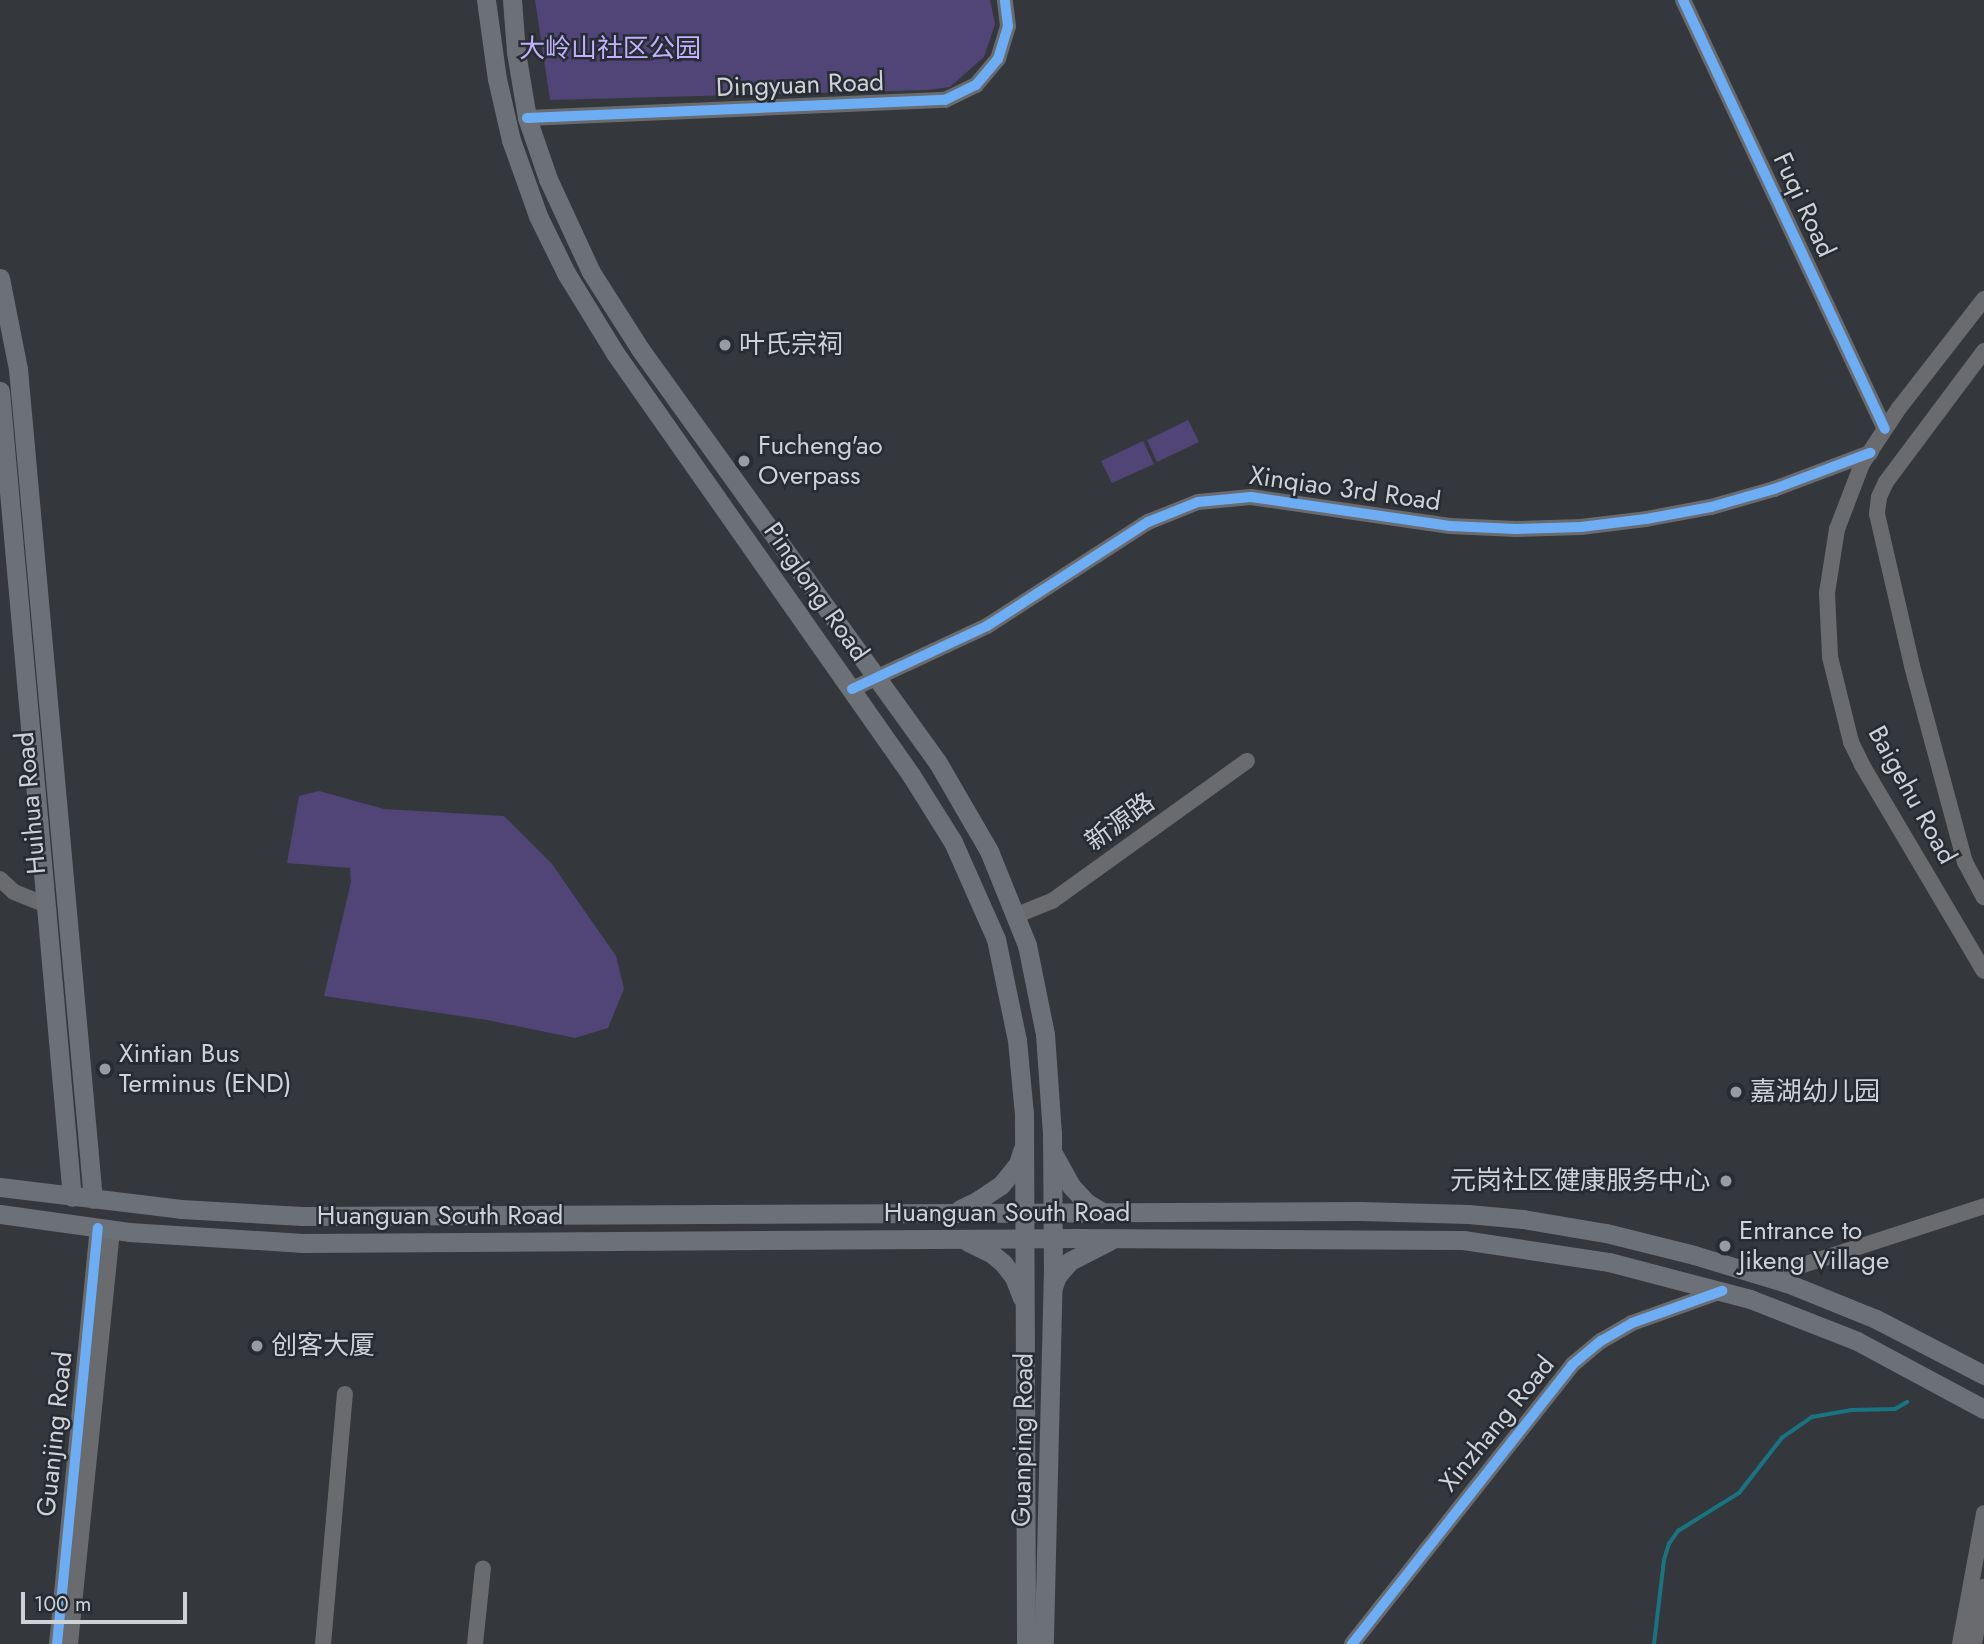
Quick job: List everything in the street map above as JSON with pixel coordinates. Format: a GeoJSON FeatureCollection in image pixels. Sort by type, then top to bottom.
{"type":"FeatureCollection","features":[{"type":"Feature","properties":{"kind":"main road","name":"Pinglong Road"},"geometry":{"type":"LineString","coordinates":[[486,0],[497,79],[511,141],[533,204],[566,273],[615,353],[934,811],[983,905],[996,939],[1011,1004],[1021,1078],[1025,1140],[1025,1239]]}},
{"type":"Feature","properties":{"kind":"main road","name":"Pinglong Road"},"geometry":{"type":"LineString","coordinates":[[512,0],[516,52],[527,117],[561,210],[591,272],[624,326],[878,678],[974,821],[1017,915],[1041,1003],[1051,1099],[1053,1238]]}},
{"type":"Feature","properties":{"kind":"main road","name":"Huihua Road"},"geometry":{"type":"LineString","coordinates":[[0,278],[18,369],[93,1199]]}},
{"type":"Feature","properties":{"kind":"main road","name":"Huihua Road"},"geometry":{"type":"LineString","coordinates":[[0,391],[72,1197]]}},
{"type":"Feature","properties":{"kind":"main road"},"geometry":{"type":"LineString","coordinates":[[948,1212],[977,1202],[1001,1185],[1018,1164],[1025,1140]]}},
{"type":"Feature","properties":{"kind":"main road"},"geometry":{"type":"LineString","coordinates":[[1052,1148],[1060,1169],[1071,1186],[1087,1203],[1102,1212]]}},
{"type":"Feature","properties":{"kind":"main road","name":"Huanguan South Road"},"geometry":{"type":"LineString","coordinates":[[0,1187],[72,1197],[302,1216],[1420,1212],[1522,1219],[1606,1233],[1724,1262],[1876,1319],[1984,1375]]}},
{"type":"Feature","properties":{"kind":"main road","name":"Huanguan South Road"},"geometry":{"type":"LineString","coordinates":[[0,1214],[105,1229],[230,1241],[303,1243],[1053,1238],[1463,1240],[1609,1262],[1722,1291],[1787,1312],[1857,1341],[1984,1409]]}},
{"type":"Feature","properties":{"kind":"main road","name":"Guanping Road"},"geometry":{"type":"LineString","coordinates":[[1044,1644],[1053,1238]]}},
{"type":"Feature","properties":{"kind":"main road"},"geometry":{"type":"LineString","coordinates":[[1053,1288],[1057,1276],[1070,1261],[1096,1246],[1124,1238]]}},
{"type":"Feature","properties":{"kind":"main road","name":"Guanping Road"},"geometry":{"type":"LineString","coordinates":[[1025,1239],[1026,1644]]}},
{"type":"Feature","properties":{"kind":"main road"},"geometry":{"type":"LineString","coordinates":[[960,1240],[978,1246],[1003,1263],[1014,1277],[1026,1309]]}},
{"type":"Feature","properties":{"kind":"street","name":"Dingyuan Road"},"geometry":{"type":"LineString","coordinates":[[527,117],[945,100],[976,85],[998,59],[1008,26],[1005,0]]}},
{"type":"Feature","properties":{"kind":"street","name":"Fuqi Road"},"geometry":{"type":"LineString","coordinates":[[1683,0],[1885,429]]}},
{"type":"Feature","properties":{"kind":"street","name":"Baigehu Road"},"geometry":{"type":"LineString","coordinates":[[1984,299],[1885,429],[1849,494],[1837,529],[1831,561],[1828,625],[1835,687],[1862,765],[1984,971]]}},
{"type":"Feature","properties":{"kind":"street"},"geometry":{"type":"LineString","coordinates":[[1984,351],[1891,474],[1879,497],[1877,514],[1912,666],[1965,862],[1984,897]]}},
{"type":"Feature","properties":{"kind":"street","name":"Xinqiao 3rd Road"},"geometry":{"type":"LineString","coordinates":[[852,690],[987,626],[1148,522],[1198,502],[1251,497],[1450,526],[1516,529],[1581,527],[1711,507],[1784,486],[1870,453]]}},
{"type":"Feature","properties":{"kind":"street","name":"新源路"},"geometry":{"type":"LineString","coordinates":[[1017,915],[1052,901],[1247,761]]}},
{"type":"Feature","properties":{"kind":"street"},"geometry":{"type":"LineString","coordinates":[[0,879],[14,892],[46,905]]}},
{"type":"Feature","properties":{"kind":"street"},"geometry":{"type":"LineString","coordinates":[[1766,1277],[1984,1206]]}},
{"type":"Feature","properties":{"kind":"street","name":"Guanjing Road"},"geometry":{"type":"LineString","coordinates":[[57,1644],[105,1229]]}},
{"type":"Feature","properties":{"kind":"street","name":"Guanjing Road"},"geometry":{"type":"LineString","coordinates":[[70,1644],[105,1229]]}},
{"type":"Feature","properties":{"kind":"street","name":"Xinzhang Road"},"geometry":{"type":"LineString","coordinates":[[1352,1644],[1572,1365],[1601,1342],[1632,1323],[1722,1291]]}},
{"type":"Feature","properties":{"kind":"street"},"geometry":{"type":"LineString","coordinates":[[323,1644],[345,1394]]}},
{"type":"Feature","properties":{"kind":"street"},"geometry":{"type":"LineString","coordinates":[[1960,1644],[1984,1513]]}},
{"type":"Feature","properties":{"kind":"street"},"geometry":{"type":"LineString","coordinates":[[475,1644],[483,1568]]}},
{"type":"Feature","properties":{"kind":"street"},"geometry":{"type":"LineString","coordinates":[[1974,1644],[1984,1587]]}},
{"type":"Feature","properties":{"kind":"green space","name":"大岭山社区公园"},"geometry":{"type":"Polygon","coordinates":[[[535,0],[990,0],[995,24],[984,57],[950,87],[928,90],[550,100],[535,0]]]}},
{"type":"Feature","properties":{"kind":"green space"},"geometry":{"type":"Polygon","coordinates":[[[1188,420],[1199,442],[1157,462],[1147,440],[1188,420]]]}},
{"type":"Feature","properties":{"kind":"green space"},"geometry":{"type":"Polygon","coordinates":[[[1143,441],[1154,464],[1112,483],[1101,461],[1143,441]]]}},
{"type":"Feature","properties":{"kind":"green space"},"geometry":{"type":"Polygon","coordinates":[[[319,791],[384,809],[504,816],[552,864],[616,956],[624,989],[608,1028],[575,1038],[487,1020],[324,996],[351,882],[350,868],[287,863],[299,796],[319,791]]]}},
{"type":"Feature","properties":{"kind":"waterway"},"geometry":{"type":"LineString","coordinates":[[1654,1644],[1664,1560],[1669,1544],[1678,1531],[1739,1493],[1782,1438],[1812,1417],[1851,1410],[1895,1409],[1907,1402]]}},
{"type":"Feature","properties":{"kind":"cycle path"},"geometry":{"type":"LineString","coordinates":[[527,118],[945,100],[976,85],[998,59],[1008,26],[1005,0]]}},
{"type":"Feature","properties":{"kind":"cycle path"},"geometry":{"type":"LineString","coordinates":[[1683,0],[1885,429]]}},
{"type":"Feature","properties":{"kind":"cycle path"},"geometry":{"type":"LineString","coordinates":[[852,689],[987,626],[1148,522],[1198,502],[1251,497],[1450,526],[1516,529],[1581,527],[1711,507],[1774,489],[1870,453]]}},
{"type":"Feature","properties":{"kind":"cycle path"},"geometry":{"type":"LineString","coordinates":[[57,1644],[98,1228]]}},
{"type":"Feature","properties":{"kind":"cycle path"},"geometry":{"type":"LineString","coordinates":[[1352,1644],[1572,1365],[1601,1341],[1632,1323],[1722,1291]]}},
{"type":"Feature","properties":{"kind":"place","name":"叶氏宗祠"},"geometry":{"type":"Point","coordinates":[725,345]}},
{"type":"Feature","properties":{"kind":"place","name":"Fucheng'ao Overpass"},"geometry":{"type":"Point","coordinates":[744,461]}},
{"type":"Feature","properties":{"kind":"place","name":"Xintian Bus Terminus (END)"},"geometry":{"type":"Point","coordinates":[105,1069]}},
{"type":"Feature","properties":{"kind":"place","name":"嘉湖幼儿园"},"geometry":{"type":"Point","coordinates":[1736,1092]}},
{"type":"Feature","properties":{"kind":"place","name":"元岗社区健康服务中心"},"geometry":{"type":"Point","coordinates":[1726,1181]}},
{"type":"Feature","properties":{"kind":"place","name":"Entrance to Jikeng Village"},"geometry":{"type":"Point","coordinates":[1725,1246]}},
{"type":"Feature","properties":{"kind":"place","name":"创客大厦"},"geometry":{"type":"Point","coordinates":[257,1346]}}]}
